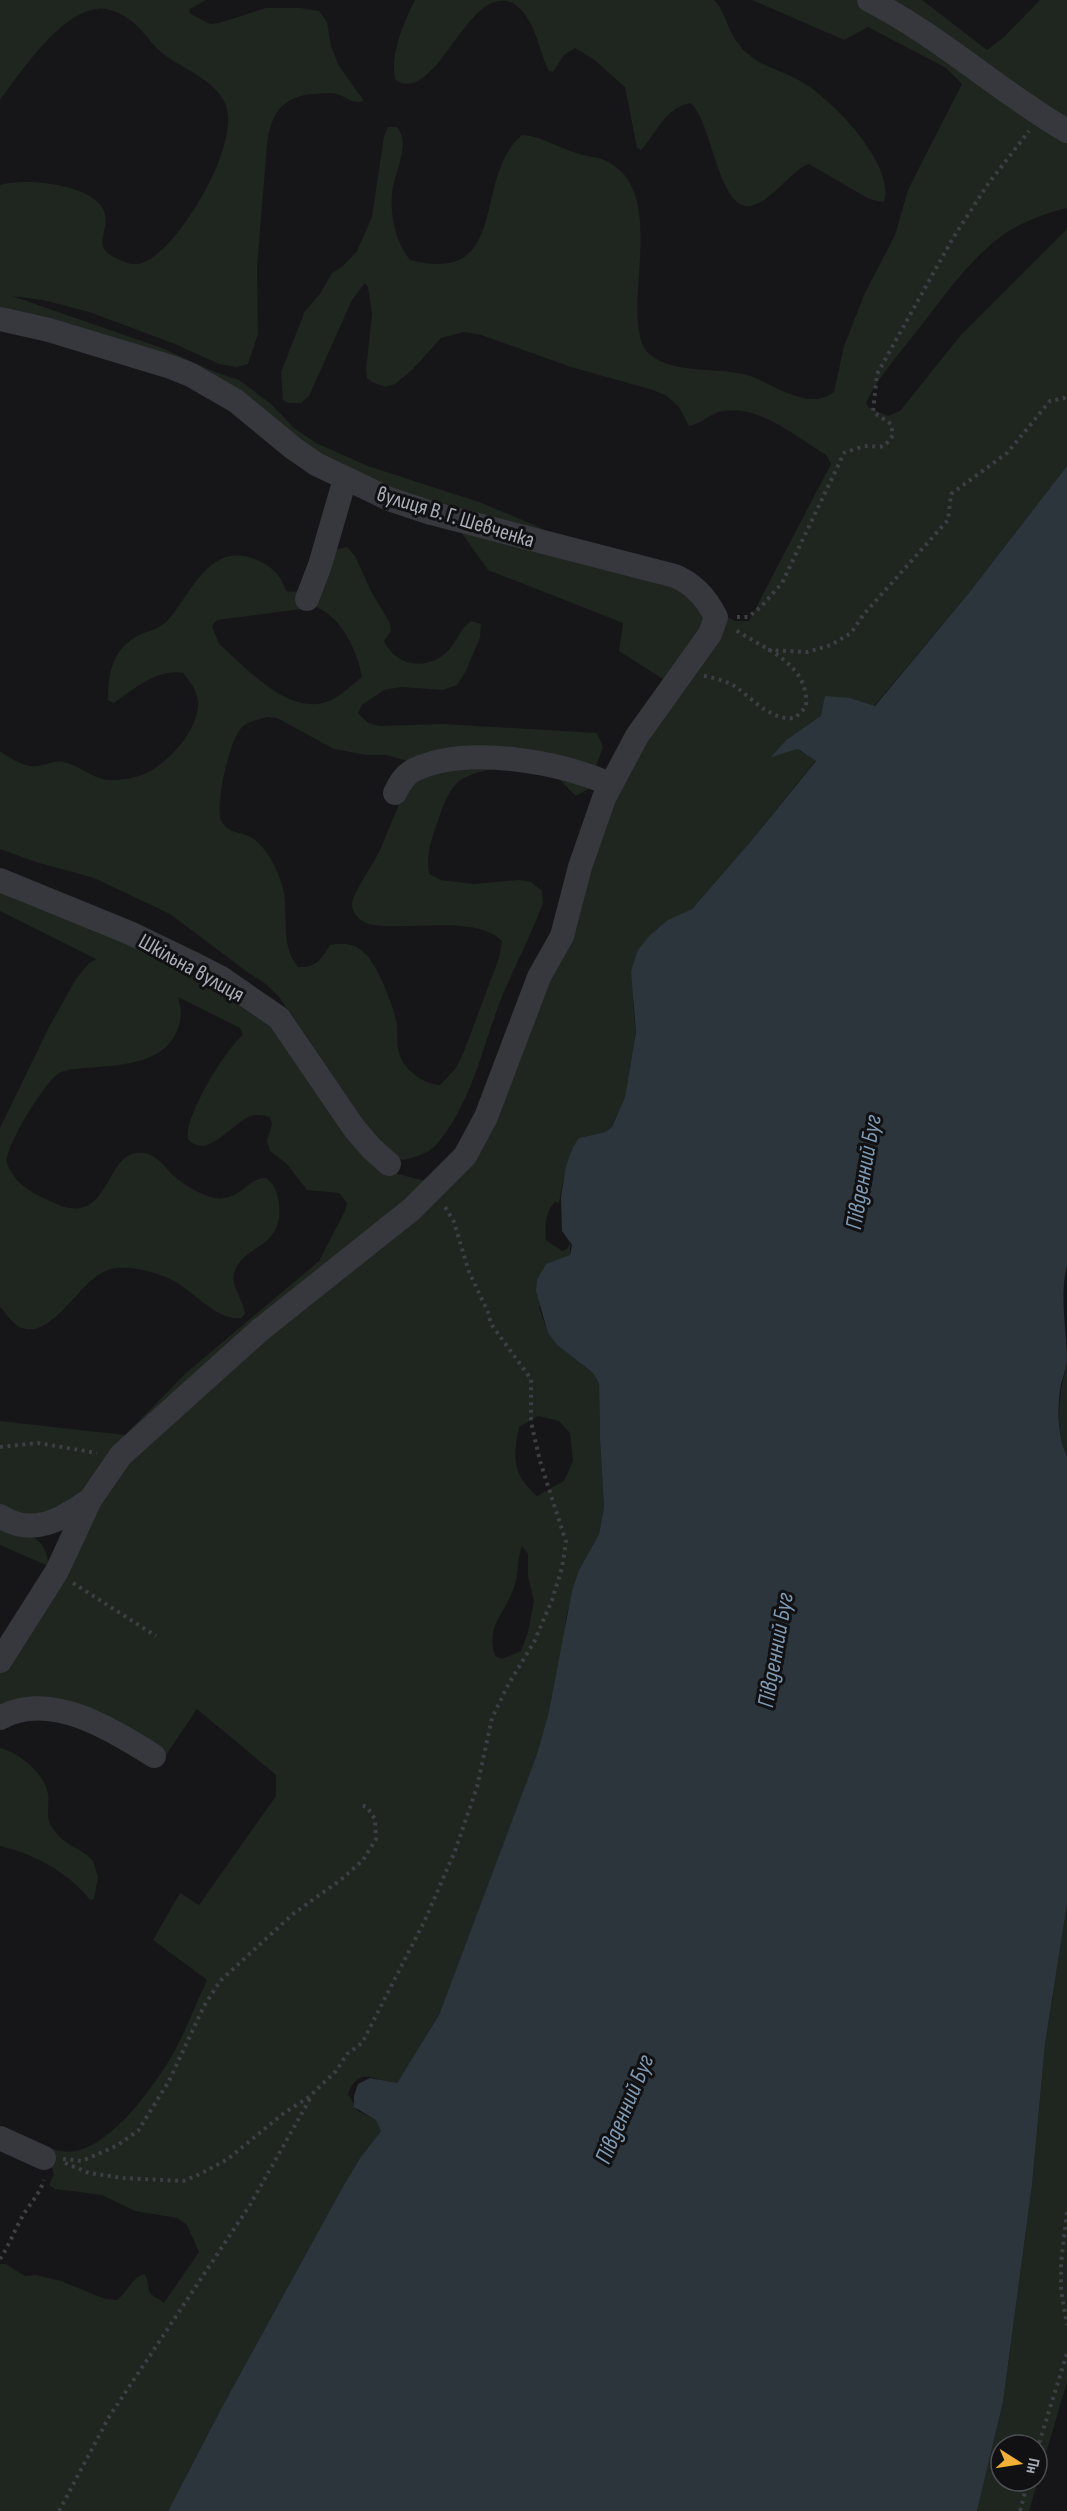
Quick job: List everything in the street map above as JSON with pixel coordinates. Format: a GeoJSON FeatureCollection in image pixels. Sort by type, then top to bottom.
{"type":"FeatureCollection","features":[{"type":"Feature","properties":{"kind":"street"},"geometry":{"type":"LineString","coordinates":[[869,0],[911,22],[1040,116],[1067,131]]}},
{"type":"Feature","properties":{"kind":"street","name":"вулиця В. Г. Шевченка"},"geometry":{"type":"LineString","coordinates":[[0,319],[49,330],[191,375],[236,401],[293,448],[345,479],[389,500],[675,576],[690,583],[710,604],[716,617]]}},
{"type":"Feature","properties":{"kind":"street"},"geometry":{"type":"LineString","coordinates":[[307,599],[320,565],[345,479]]}},
{"type":"Feature","properties":{"kind":"street"},"geometry":{"type":"LineString","coordinates":[[0,1661],[57,1571],[90,1500],[121,1455],[260,1330],[412,1209],[465,1156],[486,1117],[539,977],[562,936],[595,819],[610,784],[637,736],[710,634],[716,617]]}},
{"type":"Feature","properties":{"kind":"street"},"geometry":{"type":"LineString","coordinates":[[395,793],[400,783],[414,769],[471,758],[503,758],[562,767],[610,784]]}},
{"type":"Feature","properties":{"kind":"street","name":"Шкільна вулиця"},"geometry":{"type":"LineString","coordinates":[[0,880],[130,933],[190,962],[221,978],[279,1018],[354,1128],[389,1164]]}},
{"type":"Feature","properties":{"kind":"street"},"geometry":{"type":"LineString","coordinates":[[29,1527],[49,1524],[68,1516],[90,1500]]}},
{"type":"Feature","properties":{"kind":"street"},"geometry":{"type":"LineString","coordinates":[[0,1516],[29,1527],[44,1540],[57,1571]]}},
{"type":"Feature","properties":{"kind":"street"},"geometry":{"type":"LineString","coordinates":[[0,1718],[27,1707],[51,1709],[78,1716],[105,1728],[154,1756]]}},
{"type":"Feature","properties":{"kind":"street"},"geometry":{"type":"LineString","coordinates":[[0,2138],[48,2161]]}},
{"type":"Feature","properties":{"kind":"path"},"geometry":{"type":"LineString","coordinates":[[716,617],[748,617],[761,607],[782,583],[844,453],[867,446],[877,449],[885,446],[892,435],[891,424],[873,412],[877,374],[953,238],[988,184],[1040,116]]}},
{"type":"Feature","properties":{"kind":"path"},"geometry":{"type":"LineString","coordinates":[[768,650],[807,652],[831,645],[851,633],[864,614],[948,520],[951,494],[1007,453],[1050,401],[1064,398],[1067,394]]}},
{"type":"Feature","properties":{"kind":"path"},"geometry":{"type":"LineString","coordinates":[[682,674],[698,674],[724,681],[735,686],[768,711],[787,719],[795,717],[806,707],[807,694],[801,680],[784,658],[716,617]]}},
{"type":"Feature","properties":{"kind":"path"},"geometry":{"type":"LineString","coordinates":[[48,2161],[65,2163],[89,2174],[183,2181],[228,2159],[284,2113],[309,2097],[336,2071],[347,2054],[362,2043],[425,1920],[456,1851],[470,1808],[492,1718],[508,1685],[534,1642],[552,1600],[562,1568],[566,1542],[540,1461],[531,1422],[531,1379],[491,1324],[488,1312],[469,1272],[454,1222],[437,1198],[436,1185]]}},
{"type":"Feature","properties":{"kind":"path"},"geometry":{"type":"LineString","coordinates":[[0,1447],[38,1443],[91,1453],[121,1455]]}},
{"type":"Feature","properties":{"kind":"path"},"geometry":{"type":"LineString","coordinates":[[57,1571],[78,1588],[94,1594],[110,1608],[156,1636]]}},
{"type":"Feature","properties":{"kind":"path"},"geometry":{"type":"LineString","coordinates":[[48,2161],[81,2161],[116,2146],[138,2131],[169,2081],[204,2006],[220,1981],[293,1914],[343,1878],[363,1860],[376,1839],[375,1820],[367,1807],[361,1805]]}},
{"type":"Feature","properties":{"kind":"path"},"geometry":{"type":"LineString","coordinates":[[59,2511],[109,2417],[250,2205],[316,2090]]}},
{"type":"Feature","properties":{"kind":"path"},"geometry":{"type":"LineString","coordinates":[[0,2259],[14,2237],[20,2220],[34,2203],[48,2161]]}},
{"type":"Feature","properties":{"kind":"path"},"geometry":{"type":"LineString","coordinates":[[1067,2212],[1061,2263],[1067,2325]]}},
{"type":"Feature","properties":{"kind":"path"},"geometry":{"type":"LineString","coordinates":[[1043,2433],[1067,2353]]}},
{"type":"Feature","properties":{"kind":"path"},"geometry":{"type":"LineString","coordinates":[[1020,2511],[1025,2493]]}},
{"type":"Feature","properties":{"kind":"shaded area"},"geometry":{"type":"Polygon","coordinates":[[[0,0],[206,0],[190,9],[189,13],[210,24],[266,8],[300,8],[319,11],[327,22],[331,46],[339,66],[364,101],[353,101],[332,93],[303,95],[286,103],[275,116],[267,144],[257,269],[258,334],[248,364],[237,367],[219,364],[175,344],[89,312],[43,300],[12,296],[162,348],[215,372],[239,380],[270,403],[294,428],[316,443],[368,466],[479,502],[532,524],[573,545],[363,485],[248,403],[0,311],[0,185],[41,183],[87,194],[98,202],[104,211],[106,219],[103,244],[105,250],[123,261],[139,264],[157,254],[173,238],[204,193],[225,142],[228,120],[225,103],[213,87],[162,53],[127,18],[105,9],[83,13],[56,32],[30,60],[0,100],[0,0]]]}},
{"type":"Feature","properties":{"kind":"shaded area"},"geometry":{"type":"Polygon","coordinates":[[[415,0],[714,0],[736,40],[748,54],[817,92],[860,136],[881,170],[885,187],[884,202],[869,199],[809,164],[755,205],[746,206],[737,202],[723,180],[702,121],[690,103],[674,110],[641,150],[637,148],[625,87],[592,58],[575,48],[564,55],[553,72],[549,71],[529,20],[517,6],[509,2],[495,2],[482,9],[433,69],[421,79],[408,84],[395,79],[396,49],[415,0]]]}},
{"type":"Feature","properties":{"kind":"shaded area"},"geometry":{"type":"Polygon","coordinates":[[[752,0],[922,0],[987,50],[1004,37],[1040,0],[1067,0],[1067,208],[1042,215],[1018,226],[978,256],[889,366],[866,403],[868,407],[888,416],[900,411],[960,336],[1067,229],[1067,466],[968,594],[874,706],[850,698],[786,740],[772,756],[798,749],[816,760],[751,841],[692,909],[668,921],[650,935],[633,1003],[636,1032],[625,1097],[612,1127],[605,1132],[579,1138],[563,1181],[559,1203],[555,1202],[552,1206],[547,1215],[546,1224],[546,1240],[562,1251],[567,1249],[570,1243],[570,1255],[539,1307],[548,1333],[557,1345],[593,1373],[599,1383],[604,1507],[599,1534],[579,1570],[566,1617],[549,1711],[537,1754],[439,2015],[397,2083],[364,2077],[353,2084],[348,2094],[358,2111],[377,2120],[381,2131],[360,2158],[341,2190],[168,2511],[0,2511],[0,2264],[6,2264],[25,2276],[36,2275],[61,2281],[105,2299],[117,2300],[137,2278],[144,2274],[151,2294],[164,2303],[199,2252],[187,2225],[177,2218],[135,2211],[102,2195],[55,2189],[49,2185],[54,2174],[45,2147],[76,2151],[104,2138],[142,2100],[170,2059],[207,1980],[153,1940],[180,1893],[199,1905],[276,1796],[276,1775],[197,1709],[162,1761],[117,1731],[0,1713],[0,1646],[121,1468],[470,1154],[607,798],[724,615],[735,621],[749,621],[831,464],[826,455],[764,418],[737,410],[723,411],[689,426],[679,407],[667,396],[571,367],[481,335],[464,332],[441,338],[412,370],[395,384],[385,387],[372,382],[367,378],[366,370],[372,314],[368,287],[365,283],[352,300],[309,396],[301,403],[288,403],[283,400],[281,372],[305,311],[320,294],[332,273],[343,266],[357,251],[372,217],[384,136],[388,127],[397,127],[403,142],[393,186],[392,212],[398,238],[410,260],[442,264],[463,257],[477,243],[485,223],[497,176],[507,154],[522,135],[535,137],[578,154],[608,162],[624,174],[634,192],[641,235],[638,323],[642,343],[648,353],[659,361],[673,366],[746,375],[796,396],[816,399],[834,392],[844,346],[864,295],[895,235],[908,190],[962,84],[946,68],[868,27],[844,40],[752,0]],[[538,1416],[519,1427],[515,1457],[523,1480],[537,1496],[564,1481],[573,1461],[570,1433],[559,1421],[538,1416]],[[522,1546],[515,1584],[498,1618],[493,1635],[495,1656],[502,1659],[521,1651],[528,1632],[534,1601],[528,1576],[528,1554],[522,1546]]]}},
{"type":"Feature","properties":{"kind":"shaded area"},"geometry":{"type":"Polygon","coordinates":[[[456,525],[689,587],[708,625],[669,683],[619,651],[623,623],[488,570],[456,525]]]}},
{"type":"Feature","properties":{"kind":"shaded area"},"geometry":{"type":"Polygon","coordinates":[[[347,547],[355,556],[372,593],[390,623],[391,631],[384,641],[389,650],[404,661],[431,662],[448,651],[471,621],[481,624],[480,637],[466,671],[457,685],[443,690],[401,687],[384,690],[362,705],[358,713],[368,723],[380,726],[443,724],[597,733],[603,747],[588,789],[576,796],[552,774],[530,768],[502,768],[475,773],[464,778],[456,784],[447,797],[431,841],[428,860],[429,874],[441,880],[474,884],[519,880],[531,882],[542,891],[543,903],[501,999],[458,1113],[433,1148],[421,1155],[403,1160],[390,1155],[371,1132],[279,997],[267,985],[170,914],[94,878],[36,862],[0,849],[0,751],[17,762],[27,765],[37,766],[64,762],[105,779],[131,778],[152,770],[171,755],[188,735],[194,723],[198,701],[193,686],[183,673],[174,672],[147,681],[114,703],[108,700],[113,664],[122,648],[137,636],[165,623],[203,572],[225,557],[239,556],[261,562],[278,575],[286,591],[295,592],[316,579],[337,549],[347,547]],[[316,607],[217,620],[212,626],[219,644],[271,689],[286,698],[302,703],[317,704],[337,697],[362,677],[347,636],[333,619],[316,607]],[[267,717],[244,725],[235,738],[221,788],[221,820],[227,828],[257,841],[272,862],[283,890],[288,946],[298,967],[309,966],[317,962],[330,945],[346,944],[361,950],[373,964],[389,996],[397,1025],[399,1053],[405,1065],[421,1079],[440,1085],[455,1069],[463,1054],[499,958],[502,941],[490,933],[475,928],[438,925],[383,926],[366,923],[358,917],[352,908],[353,900],[381,848],[415,763],[386,755],[366,755],[334,749],[277,718],[267,717]]]}},
{"type":"Feature","properties":{"kind":"shaded area"},"geometry":{"type":"Polygon","coordinates":[[[0,891],[148,949],[224,991],[276,1028],[382,1170],[429,1182],[83,1495],[44,1520],[0,1509],[0,1421],[125,1435],[186,1373],[319,1261],[347,1203],[339,1193],[307,1190],[287,1164],[270,1151],[267,1141],[272,1124],[270,1117],[251,1116],[220,1138],[204,1146],[196,1145],[188,1139],[192,1116],[207,1084],[243,1035],[240,1028],[178,997],[181,1014],[179,1027],[170,1043],[161,1051],[137,1062],[68,1070],[58,1074],[44,1089],[18,1130],[7,1163],[19,1182],[26,1188],[70,1208],[84,1207],[95,1200],[126,1157],[137,1153],[153,1156],[184,1184],[216,1198],[234,1195],[253,1182],[266,1178],[272,1183],[276,1192],[279,1219],[269,1238],[238,1264],[234,1274],[234,1284],[245,1314],[241,1318],[225,1316],[167,1278],[148,1271],[119,1268],[100,1274],[88,1283],[55,1318],[43,1326],[31,1329],[19,1327],[14,1323],[0,1307],[0,1128],[50,1025],[76,979],[89,963],[96,959],[0,911],[0,891]]]}},
{"type":"Feature","properties":{"kind":"shaded area"},"geometry":{"type":"Polygon","coordinates":[[[1067,1364],[1067,1456],[1060,1434],[1059,1410],[1067,1364]]]}},
{"type":"Feature","properties":{"kind":"shaded area"},"geometry":{"type":"Polygon","coordinates":[[[0,1523],[25,1532],[39,1541],[47,1556],[48,1566],[0,1545],[0,1523]]]}},
{"type":"Feature","properties":{"kind":"shaded area"},"geometry":{"type":"Polygon","coordinates":[[[0,1748],[23,1759],[42,1779],[48,1794],[48,1818],[51,1826],[62,1839],[93,1861],[98,1877],[94,1899],[90,1900],[72,1881],[50,1866],[25,1854],[0,1846],[0,1748]]]}},
{"type":"Feature","properties":{"kind":"shaded area"},"geometry":{"type":"Polygon","coordinates":[[[1067,1904],[1067,2382],[1049,2443],[1049,2433],[996,2433],[1003,2402],[1032,2185],[1045,2044],[1067,1904]]]}},
{"type":"Feature","properties":{"kind":"shaded area"},"geometry":{"type":"Polygon","coordinates":[[[989,2461],[989,2493],[1034,2493],[1029,2511],[977,2511],[989,2461]]]}},
{"type":"Feature","properties":{"kind":"water","name":"Південний Буг"},"geometry":{"type":"Polygon","coordinates":[[[1067,466],[1067,1265],[1063,1301],[1067,1361],[1061,1384],[1059,1411],[1061,1439],[1067,1456],[1067,1904],[1045,2044],[1032,2185],[1003,2402],[996,2433],[989,2433],[989,2461],[977,2511],[168,2511],[341,2190],[360,2158],[381,2131],[376,2120],[354,2107],[354,2096],[358,2084],[370,2078],[397,2083],[439,2015],[537,1754],[549,1711],[572,1591],[579,1570],[599,1534],[604,1507],[599,1383],[593,1373],[557,1345],[548,1333],[536,1291],[537,1280],[546,1264],[570,1255],[572,1245],[562,1231],[561,1197],[566,1166],[573,1147],[579,1138],[605,1132],[612,1127],[625,1097],[636,1032],[631,971],[638,950],[650,935],[668,920],[692,909],[816,761],[798,749],[771,757],[786,740],[821,716],[825,696],[850,698],[875,706],[968,594],[1067,466]]]}}]}
